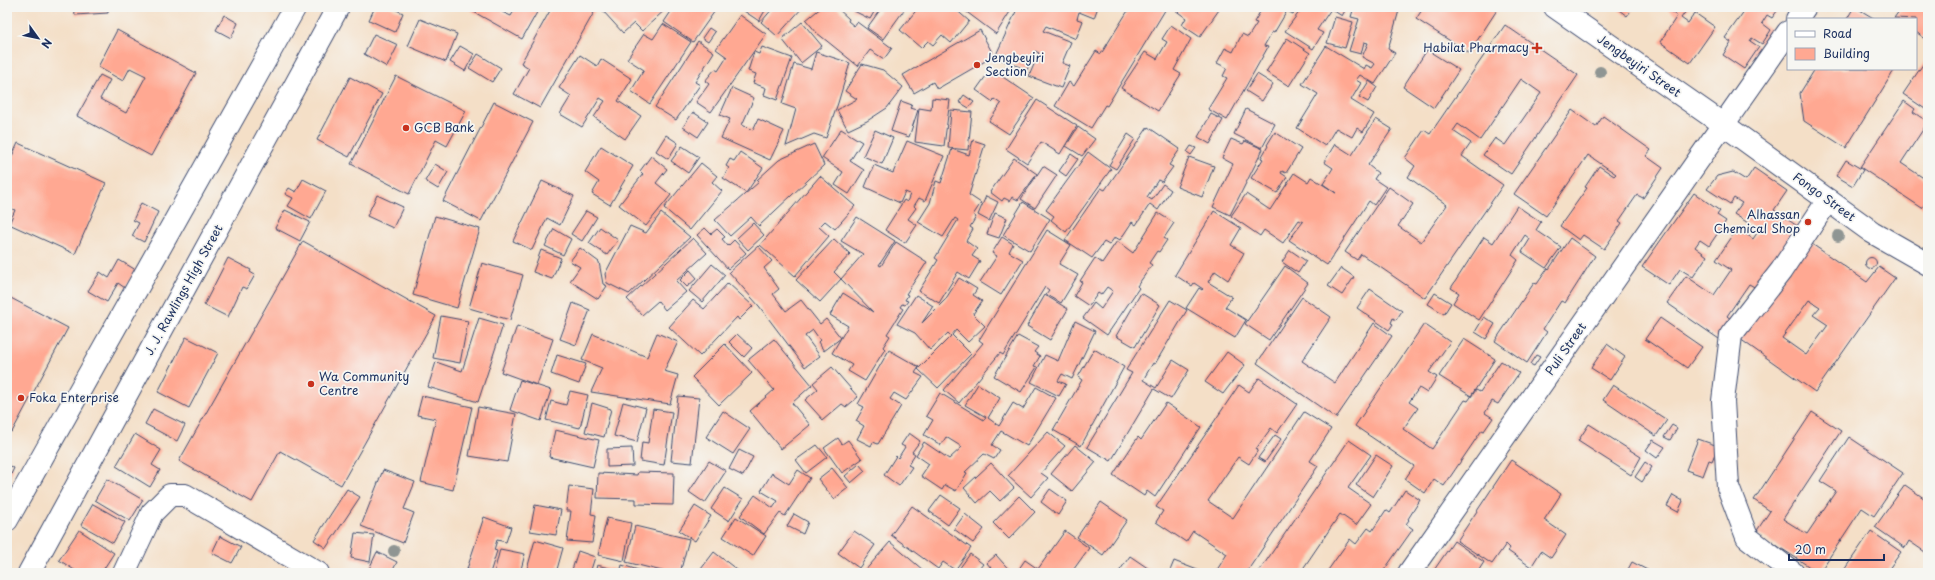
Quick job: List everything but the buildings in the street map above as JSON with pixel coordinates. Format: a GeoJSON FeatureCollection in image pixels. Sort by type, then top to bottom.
{"type":"FeatureCollection","features":[{"type":"Feature","properties":{"kind":"street"},"geometry":{"type":"LineString","coordinates":[[7,520],[295,7]]}},
{"type":"Feature","properties":{"kind":"street","name":"J. J. Rawlings High Street"},"geometry":{"type":"LineString","coordinates":[[29,573],[338,7]]}},
{"type":"Feature","properties":{"kind":"street","name":"Jengbeyiri Street"},"geometry":{"type":"LineString","coordinates":[[1555,7],[1724,125]]}},
{"type":"Feature","properties":{"kind":"street"},"geometry":{"type":"LineString","coordinates":[[1798,18],[1805,7]]}},
{"type":"Feature","properties":{"kind":"street","name":"Puli Street"},"geometry":{"type":"LineString","coordinates":[[1409,573],[1787,33]]}},
{"type":"Feature","properties":{"kind":"street","name":"Fongo Street"},"geometry":{"type":"LineString","coordinates":[[1724,125],[1872,232],[1928,264]]}},
{"type":"Feature","properties":{"kind":"street"},"geometry":{"type":"LineString","coordinates":[[1793,573],[1747,537],[1728,487],[1723,401],[1731,335],[1781,271],[1828,200]]}},
{"type":"Feature","properties":{"kind":"street"},"geometry":{"type":"LineString","coordinates":[[124,573],[152,513],[170,496],[185,495],[318,573]]}},
{"type":"Feature","properties":{"kind":"place","name":"Habilat Pharmacy"},"geometry":{"type":"Point","coordinates":[1537,48]}},
{"type":"Feature","properties":{"kind":"place","name":"Jengbeyiri Section"},"geometry":{"type":"Point","coordinates":[977,65]}},
{"type":"Feature","properties":{"kind":"place","name":"GCB Bank"},"geometry":{"type":"Point","coordinates":[406,128]}},
{"type":"Feature","properties":{"kind":"place","name":"Alhassan Chemical Shop"},"geometry":{"type":"Point","coordinates":[1808,222]}},
{"type":"Feature","properties":{"kind":"place","name":"Wa Community Centre"},"geometry":{"type":"Point","coordinates":[311,384]}},
{"type":"Feature","properties":{"kind":"place","name":"Foka Enterprise"},"geometry":{"type":"Point","coordinates":[21,398]}}]}
